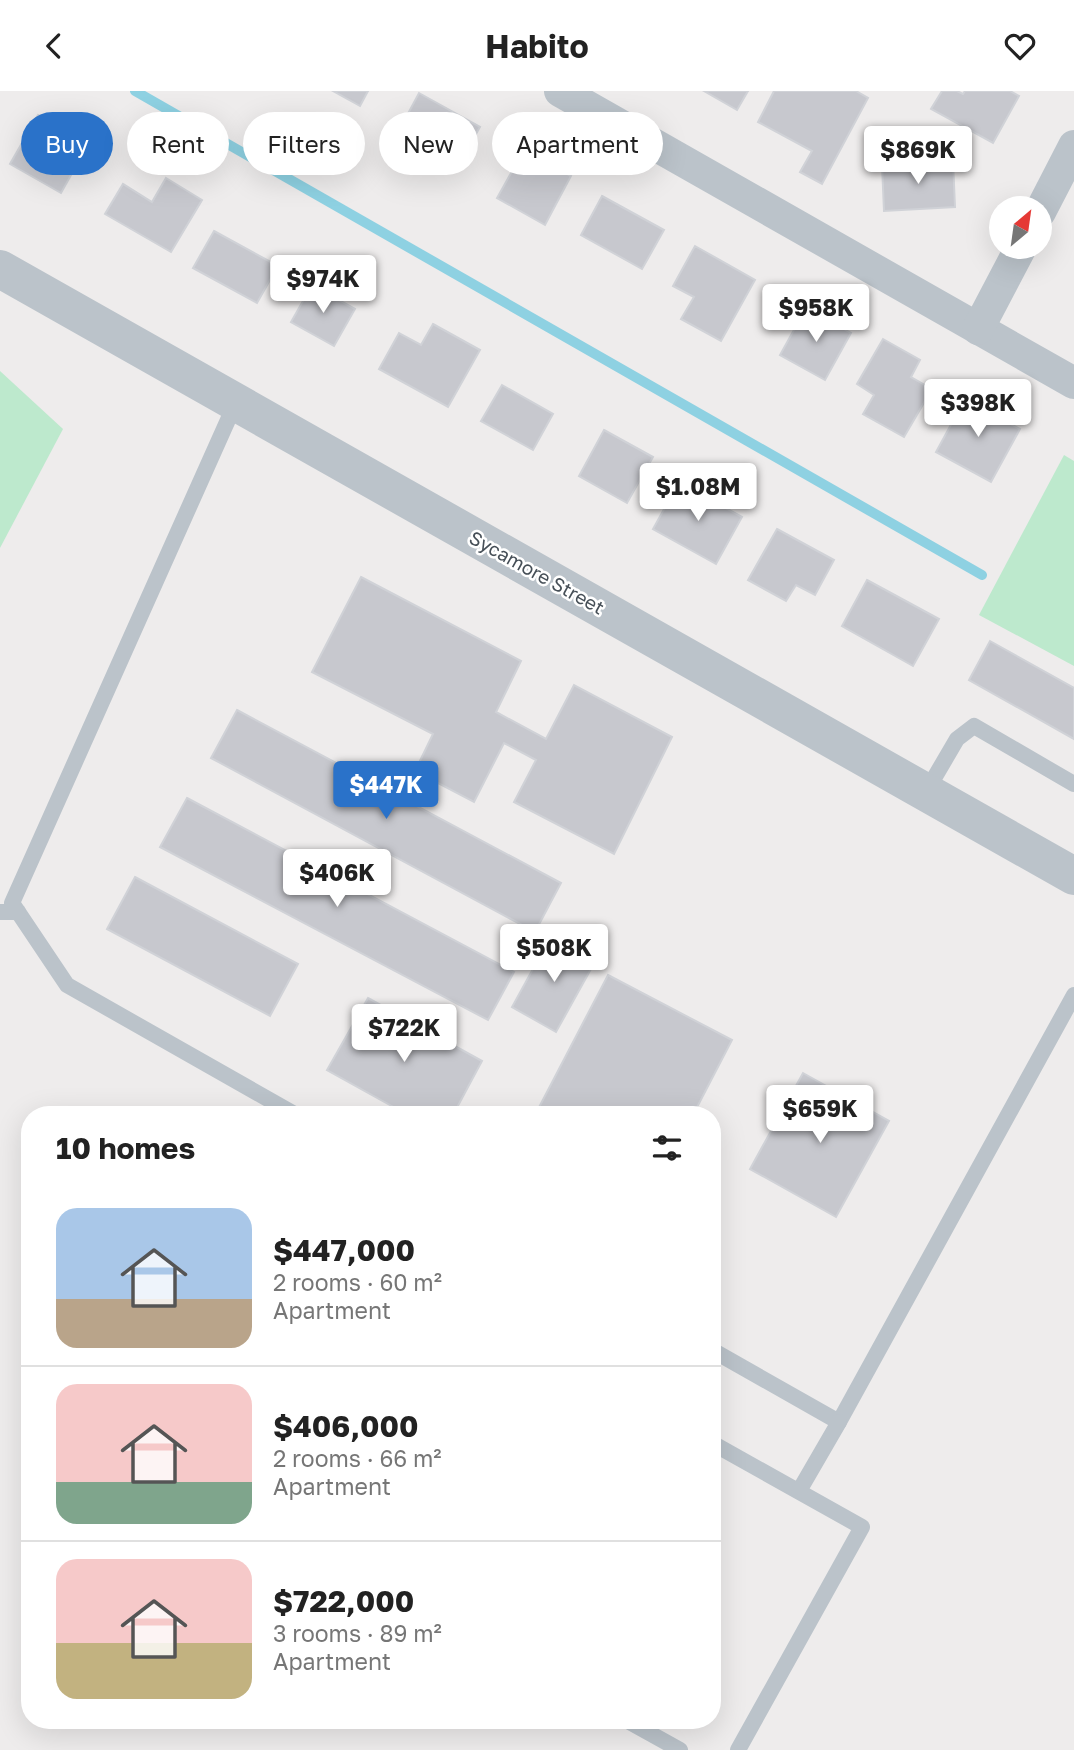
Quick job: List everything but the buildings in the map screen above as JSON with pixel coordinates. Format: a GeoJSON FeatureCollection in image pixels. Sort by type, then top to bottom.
{"type":"FeatureCollection","features":[{"type":"Feature","properties":{"kind":"street"},"geometry":{"type":"LineString","coordinates":[[560,91],[1074,383]]}},
{"type":"Feature","properties":{"kind":"street"},"geometry":{"type":"LineString","coordinates":[[1048,196],[1074,146]]}},
{"type":"Feature","properties":{"kind":"street"},"geometry":{"type":"LineString","coordinates":[[978,329],[1015,259]]}},
{"type":"Feature","properties":{"kind":"street","name":"Sycamore Street"},"geometry":{"type":"LineString","coordinates":[[0,269],[1074,876]]}},
{"type":"Feature","properties":{"kind":"lane"},"geometry":{"type":"LineString","coordinates":[[236,402],[12,902],[67,985],[280,1106]]}},
{"type":"Feature","properties":{"kind":"lane"},"geometry":{"type":"LineString","coordinates":[[926,792],[957,739],[974,726],[1074,784]]}},
{"type":"Feature","properties":{"kind":"lane"},"geometry":{"type":"LineString","coordinates":[[0,912],[18,912]]}},
{"type":"Feature","properties":{"kind":"lane"},"geometry":{"type":"LineString","coordinates":[[799,1491],[1074,995]]}},
{"type":"Feature","properties":{"kind":"lane"},"geometry":{"type":"LineString","coordinates":[[721,1355],[839,1422]]}},
{"type":"Feature","properties":{"kind":"lane"},"geometry":{"type":"LineString","coordinates":[[721,1448],[862,1527],[738,1750]]}},
{"type":"Feature","properties":{"kind":"lane"},"geometry":{"type":"LineString","coordinates":[[642,1729],[680,1750]]}},
{"type":"Feature","properties":{"kind":"green space"},"geometry":{"type":"Polygon","coordinates":[[[0,371],[63,429],[0,548],[0,371]]]}},
{"type":"Feature","properties":{"kind":"green space"},"geometry":{"type":"Polygon","coordinates":[[[1064,455],[1074,461],[1074,666],[979,615],[1064,455]]]}},
{"type":"Feature","properties":{"kind":"waterway"},"geometry":{"type":"LineString","coordinates":[[135,91],[982,575]]}}]}
